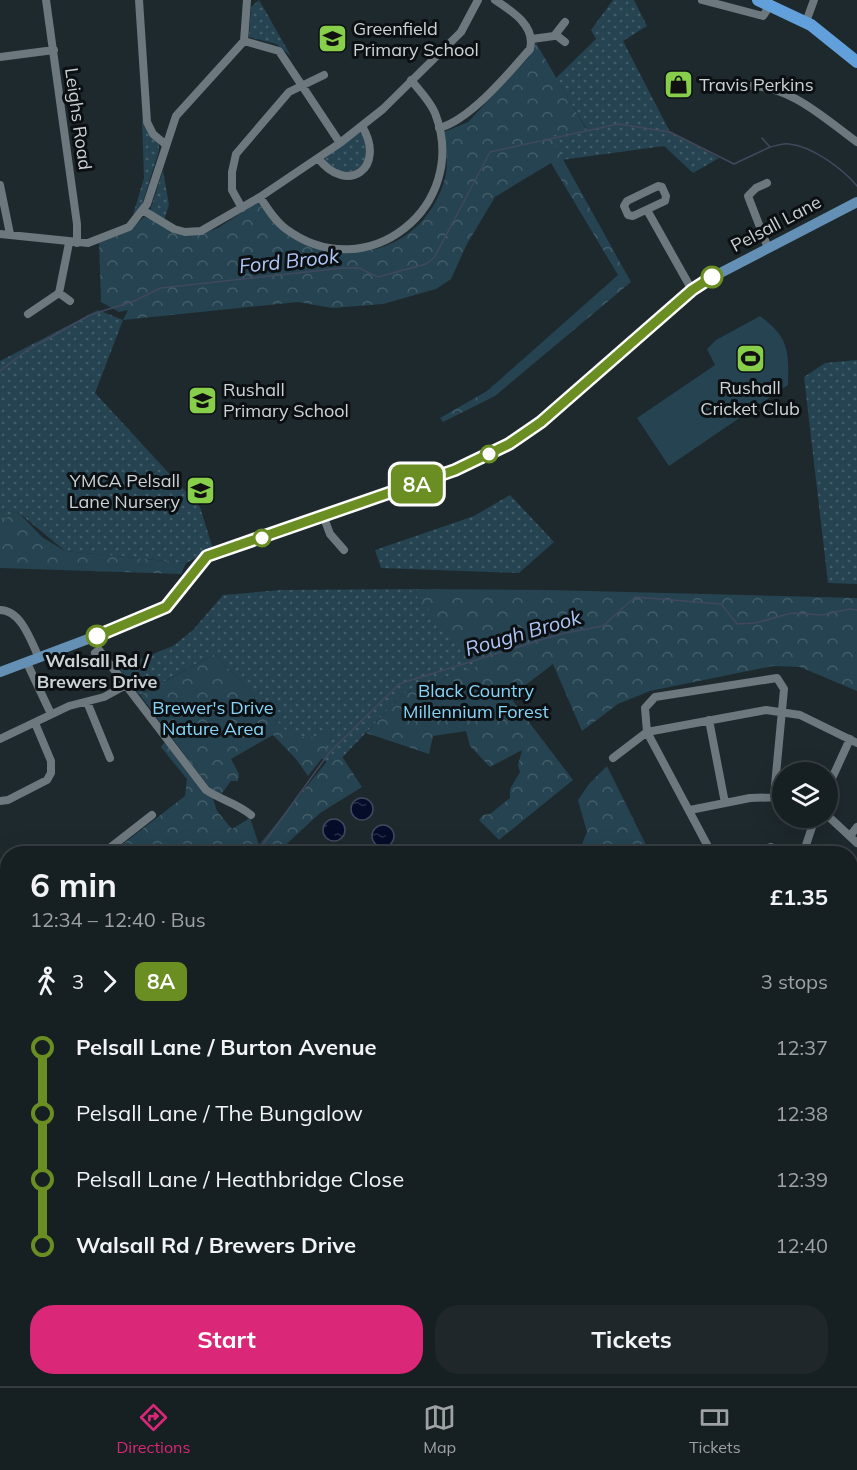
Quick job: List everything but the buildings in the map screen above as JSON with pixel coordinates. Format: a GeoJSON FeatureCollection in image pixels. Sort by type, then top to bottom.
{"type":"FeatureCollection","features":[{"type":"Feature","properties":{"kind":"highway"},"geometry":{"type":"LineString","coordinates":[[758,0],[806,22],[857,63]]}},
{"type":"Feature","properties":{"kind":"main road","name":"Pelsall Lane"},"geometry":{"type":"LineString","coordinates":[[0,672],[152,615],[166,607],[207,556],[324,518],[455,470],[509,444],[541,422],[692,290],[857,202]]}},
{"type":"Feature","properties":{"kind":"street","name":"Leighs Road"},"geometry":{"type":"LineString","coordinates":[[46,0],[77,224],[59,293]]}},
{"type":"Feature","properties":{"kind":"street"},"geometry":{"type":"LineString","coordinates":[[139,0],[147,122],[153,134],[165,144]]}},
{"type":"Feature","properties":{"kind":"street"},"geometry":{"type":"LineString","coordinates":[[0,234],[73,243],[94,241],[125,230],[144,211],[176,116],[244,41],[247,0]]}},
{"type":"Feature","properties":{"kind":"street"},"geometry":{"type":"LineString","coordinates":[[144,211],[164,225],[184,232],[193,232],[216,225],[340,143],[383,109],[461,32],[478,0]]}},
{"type":"Feature","properties":{"kind":"street"},"geometry":{"type":"LineString","coordinates":[[439,128],[447,126],[473,108],[530,49],[532,39],[528,27],[495,0]]}},
{"type":"Feature","properties":{"kind":"street"},"geometry":{"type":"LineString","coordinates":[[702,0],[763,16],[771,4]]}},
{"type":"Feature","properties":{"kind":"street"},"geometry":{"type":"LineString","coordinates":[[806,22],[814,0]]}},
{"type":"Feature","properties":{"kind":"street"},"geometry":{"type":"LineString","coordinates":[[532,39],[548,39],[556,35],[565,22]]}},
{"type":"Feature","properties":{"kind":"street"},"geometry":{"type":"LineString","coordinates":[[556,35],[565,42]]}},
{"type":"Feature","properties":{"kind":"street"},"geometry":{"type":"LineString","coordinates":[[244,41],[279,51],[340,143]]}},
{"type":"Feature","properties":{"kind":"street"},"geometry":{"type":"LineString","coordinates":[[0,57],[54,50]]}},
{"type":"Feature","properties":{"kind":"street"},"geometry":{"type":"LineString","coordinates":[[242,208],[232,190],[232,172],[236,154],[289,92],[324,75]]}},
{"type":"Feature","properties":{"kind":"street"},"geometry":{"type":"LineString","coordinates":[[759,75],[759,86]]}},
{"type":"Feature","properties":{"kind":"street"},"geometry":{"type":"LineString","coordinates":[[260,197],[285,228],[324,247],[342,250],[364,249],[386,241],[419,216],[432,196],[440,170],[442,144],[432,106],[411,80]]}},
{"type":"Feature","properties":{"kind":"street"},"geometry":{"type":"LineString","coordinates":[[746,86],[759,86],[796,98],[857,142]]}},
{"type":"Feature","properties":{"kind":"street"},"geometry":{"type":"LineString","coordinates":[[318,158],[332,173],[348,176],[358,173],[368,164],[372,153],[371,143],[362,126]]}},
{"type":"Feature","properties":{"kind":"street"},"geometry":{"type":"LineString","coordinates":[[749,194],[767,183]]}},
{"type":"Feature","properties":{"kind":"street"},"geometry":{"type":"LineString","coordinates":[[0,185],[10,234]]}},
{"type":"Feature","properties":{"kind":"street"},"geometry":{"type":"LineString","coordinates":[[658,186],[662,187],[666,199],[647,210],[630,216],[624,204],[658,186]]}},
{"type":"Feature","properties":{"kind":"street"},"geometry":{"type":"LineString","coordinates":[[740,189],[749,194]]}},
{"type":"Feature","properties":{"kind":"street"},"geometry":{"type":"LineString","coordinates":[[749,194],[750,205],[768,248]]}},
{"type":"Feature","properties":{"kind":"street"},"geometry":{"type":"LineString","coordinates":[[647,210],[692,290]]}},
{"type":"Feature","properties":{"kind":"street"},"geometry":{"type":"LineString","coordinates":[[28,313],[59,293],[70,301]]}},
{"type":"Feature","properties":{"kind":"street"},"geometry":{"type":"LineString","coordinates":[[324,518],[336,543],[344,550]]}},
{"type":"Feature","properties":{"kind":"street"},"geometry":{"type":"LineString","coordinates":[[329,549],[336,543]]}},
{"type":"Feature","properties":{"kind":"street"},"geometry":{"type":"LineString","coordinates":[[0,610],[7,610],[17,615],[39,658]]}},
{"type":"Feature","properties":{"kind":"street"},"geometry":{"type":"LineString","coordinates":[[95,653],[99,650],[206,790],[223,800],[237,803],[251,815]]}},
{"type":"Feature","properties":{"kind":"street"},"geometry":{"type":"LineString","coordinates":[[27,663],[51,714]]}},
{"type":"Feature","properties":{"kind":"street"},"geometry":{"type":"LineString","coordinates":[[708,846],[647,732],[645,708],[648,702],[655,697],[698,689],[777,678],[784,689],[780,762]]}},
{"type":"Feature","properties":{"kind":"street"},"geometry":{"type":"LineString","coordinates":[[0,739],[51,714],[104,697],[126,685]]}},
{"type":"Feature","properties":{"kind":"street"},"geometry":{"type":"LineString","coordinates":[[87,702],[103,733],[110,758]]}},
{"type":"Feature","properties":{"kind":"street"},"geometry":{"type":"LineString","coordinates":[[613,758],[647,732],[766,710],[782,710],[820,723],[854,741],[838,769]]}},
{"type":"Feature","properties":{"kind":"street"},"geometry":{"type":"LineString","coordinates":[[709,720],[725,803]]}},
{"type":"Feature","properties":{"kind":"street"},"geometry":{"type":"LineString","coordinates":[[0,801],[8,800],[47,780],[51,772],[51,761],[34,723]]}},
{"type":"Feature","properties":{"kind":"street"},"geometry":{"type":"LineString","coordinates":[[690,810],[772,797]]}},
{"type":"Feature","properties":{"kind":"street"},"geometry":{"type":"LineString","coordinates":[[112,846],[152,814]]}},
{"type":"Feature","properties":{"kind":"street"},"geometry":{"type":"LineString","coordinates":[[838,825],[857,843]]}},
{"type":"Feature","properties":{"kind":"street"},"geometry":{"type":"LineString","coordinates":[[850,836],[857,827]]}},
{"type":"Feature","properties":{"kind":"street"},"geometry":{"type":"LineString","coordinates":[[806,846],[812,828]]}},
{"type":"Feature","properties":{"kind":"green space"},"geometry":{"type":"Polygon","coordinates":[[[259,0],[291,56],[276,44],[249,37],[251,7],[259,0]]]}},
{"type":"Feature","properties":{"kind":"green space"},"geometry":{"type":"Polygon","coordinates":[[[613,0],[634,0],[647,26],[623,41],[670,132],[719,158],[693,173],[664,146],[561,160],[549,135],[586,128],[556,78],[596,39],[591,30],[613,0]]]}},
{"type":"Feature","properties":{"kind":"green space"},"geometry":{"type":"Polygon","coordinates":[[[536,43],[586,129],[550,136],[631,282],[495,396],[443,422],[440,418],[487,391],[618,275],[551,163],[495,197],[467,244],[451,279],[436,289],[383,304],[332,308],[298,302],[123,320],[128,310],[119,312],[101,302],[99,243],[129,231],[144,217],[197,235],[218,228],[258,202],[279,225],[303,241],[330,250],[358,252],[385,246],[409,233],[430,211],[444,182],[447,164],[444,132],[468,122],[529,57],[536,43]]]}},
{"type":"Feature","properties":{"kind":"green space"},"geometry":{"type":"Polygon","coordinates":[[[142,120],[159,144],[159,151],[140,211],[133,215],[144,178],[142,120]]]}},
{"type":"Feature","properties":{"kind":"green space"},"geometry":{"type":"Polygon","coordinates":[[[362,131],[367,155],[362,166],[349,172],[339,173],[326,163],[325,158],[362,131]]]}},
{"type":"Feature","properties":{"kind":"green space"},"geometry":{"type":"Polygon","coordinates":[[[163,170],[169,205],[164,220],[150,211],[163,170]]]}},
{"type":"Feature","properties":{"kind":"green space"},"geometry":{"type":"Polygon","coordinates":[[[98,310],[123,320],[95,393],[200,507],[213,549],[186,563],[65,551],[18,512],[0,521],[0,361],[98,310]]]}},
{"type":"Feature","properties":{"kind":"green space"},"geometry":{"type":"Polygon","coordinates":[[[760,316],[782,338],[787,354],[788,385],[669,466],[637,418],[715,365],[707,349],[716,340],[760,316]]]}},
{"type":"Feature","properties":{"kind":"green space"},"geometry":{"type":"Polygon","coordinates":[[[857,360],[857,584],[828,583],[804,377],[825,363],[857,360]]]}},
{"type":"Feature","properties":{"kind":"green space"},"geometry":{"type":"Polygon","coordinates":[[[510,495],[554,542],[519,573],[381,568],[375,550],[474,516],[510,495]]]}},
{"type":"Feature","properties":{"kind":"green space"},"geometry":{"type":"Polygon","coordinates":[[[18,512],[42,537],[65,551],[186,563],[181,574],[0,568],[0,521],[18,512]]]}},
{"type":"Feature","properties":{"kind":"green space"},"geometry":{"type":"Polygon","coordinates":[[[410,589],[481,665],[404,693],[333,767],[284,729],[215,654],[139,695],[118,668],[173,646],[193,630],[223,595],[281,590],[410,589]]]}},
{"type":"Feature","properties":{"kind":"green space","name":"Black Country Millennium Forest"},"geometry":{"type":"Polygon","coordinates":[[[410,589],[857,598],[857,691],[800,667],[773,666],[650,691],[618,704],[582,731],[553,664],[510,697],[573,780],[499,840],[479,820],[510,798],[510,789],[520,772],[518,765],[522,750],[490,767],[470,746],[466,731],[433,736],[429,754],[366,733],[404,693],[480,665],[410,589]]]}},
{"type":"Feature","properties":{"kind":"green space","name":"Brewer's Drive Nature Area"},"geometry":{"type":"Polygon","coordinates":[[[215,654],[284,729],[296,737],[315,737],[321,730],[331,730],[326,742],[327,752],[308,776],[296,759],[273,735],[231,759],[239,774],[238,781],[231,781],[220,796],[211,790],[140,695],[215,654]]]}},
{"type":"Feature","properties":{"kind":"green space"},"geometry":{"type":"Polygon","coordinates":[[[165,742],[212,796],[217,811],[232,829],[250,818],[259,845],[337,749],[362,787],[320,813],[284,846],[240,846],[238,844],[120,846],[185,796],[187,779],[161,747],[165,742]]]}},
{"type":"Feature","properties":{"kind":"green space"},"geometry":{"type":"Polygon","coordinates":[[[607,766],[647,846],[581,846],[587,832],[578,800],[589,784],[607,766]]]}},
{"type":"Feature","properties":{"kind":"water"},"geometry":{"type":"Polygon","coordinates":[[[358,798],[366,798],[373,805],[373,813],[366,820],[358,820],[351,813],[351,805],[358,798]]]}},
{"type":"Feature","properties":{"kind":"water"},"geometry":{"type":"Polygon","coordinates":[[[330,819],[338,819],[345,826],[345,834],[338,841],[330,841],[323,834],[323,826],[330,819]]]}},
{"type":"Feature","properties":{"kind":"water"},"geometry":{"type":"Polygon","coordinates":[[[379,825],[387,825],[394,832],[394,840],[388,846],[378,846],[372,840],[372,832],[379,825]]]}},
{"type":"Feature","properties":{"kind":"waterway","name":"Ford Brook"},"geometry":{"type":"LineString","coordinates":[[0,371],[26,351],[90,315],[134,301],[161,288],[343,268],[359,268],[378,277],[426,264],[434,258],[490,152],[618,124],[670,132],[734,164],[770,147]]}},
{"type":"Feature","properties":{"kind":"waterway","name":"Ford Brook"},"geometry":{"type":"LineString","coordinates":[[762,138],[770,147],[789,144],[817,154],[844,173],[857,186]]}},
{"type":"Feature","properties":{"kind":"waterway","name":"Rough Brook"},"geometry":{"type":"LineString","coordinates":[[262,846],[329,753],[399,684],[560,634],[603,626],[635,597],[721,604],[737,624],[755,623],[792,613],[823,615],[849,609],[857,610]]}},
{"type":"Feature","properties":{"kind":"bus line","name":"8A"},"geometry":{"type":"LineString","coordinates":[[97,636],[152,615],[166,607],[207,556],[324,518],[455,470],[509,444],[541,422],[692,290],[712,277]]}},
{"type":"Feature","properties":{"kind":"place","name":"Greenfield Primary School"},"geometry":{"type":"Point","coordinates":[332,39]}},
{"type":"Feature","properties":{"kind":"place","name":"Travis Perkins"},"geometry":{"type":"Point","coordinates":[678,85]}},
{"type":"Feature","properties":{"kind":"place","name":"Rushall Cricket Club"},"geometry":{"type":"Point","coordinates":[750,359]}},
{"type":"Feature","properties":{"kind":"place","name":"Rushall Primary School"},"geometry":{"type":"Point","coordinates":[202,400]}},
{"type":"Feature","properties":{"kind":"place","name":"YMCA Pelsall Lane Nursery"},"geometry":{"type":"Point","coordinates":[201,491]}},
{"type":"Feature","properties":{"kind":"place","name":"Walsall Rd / Brewers Drive"},"geometry":{"type":"Point","coordinates":[97,636]}}]}
